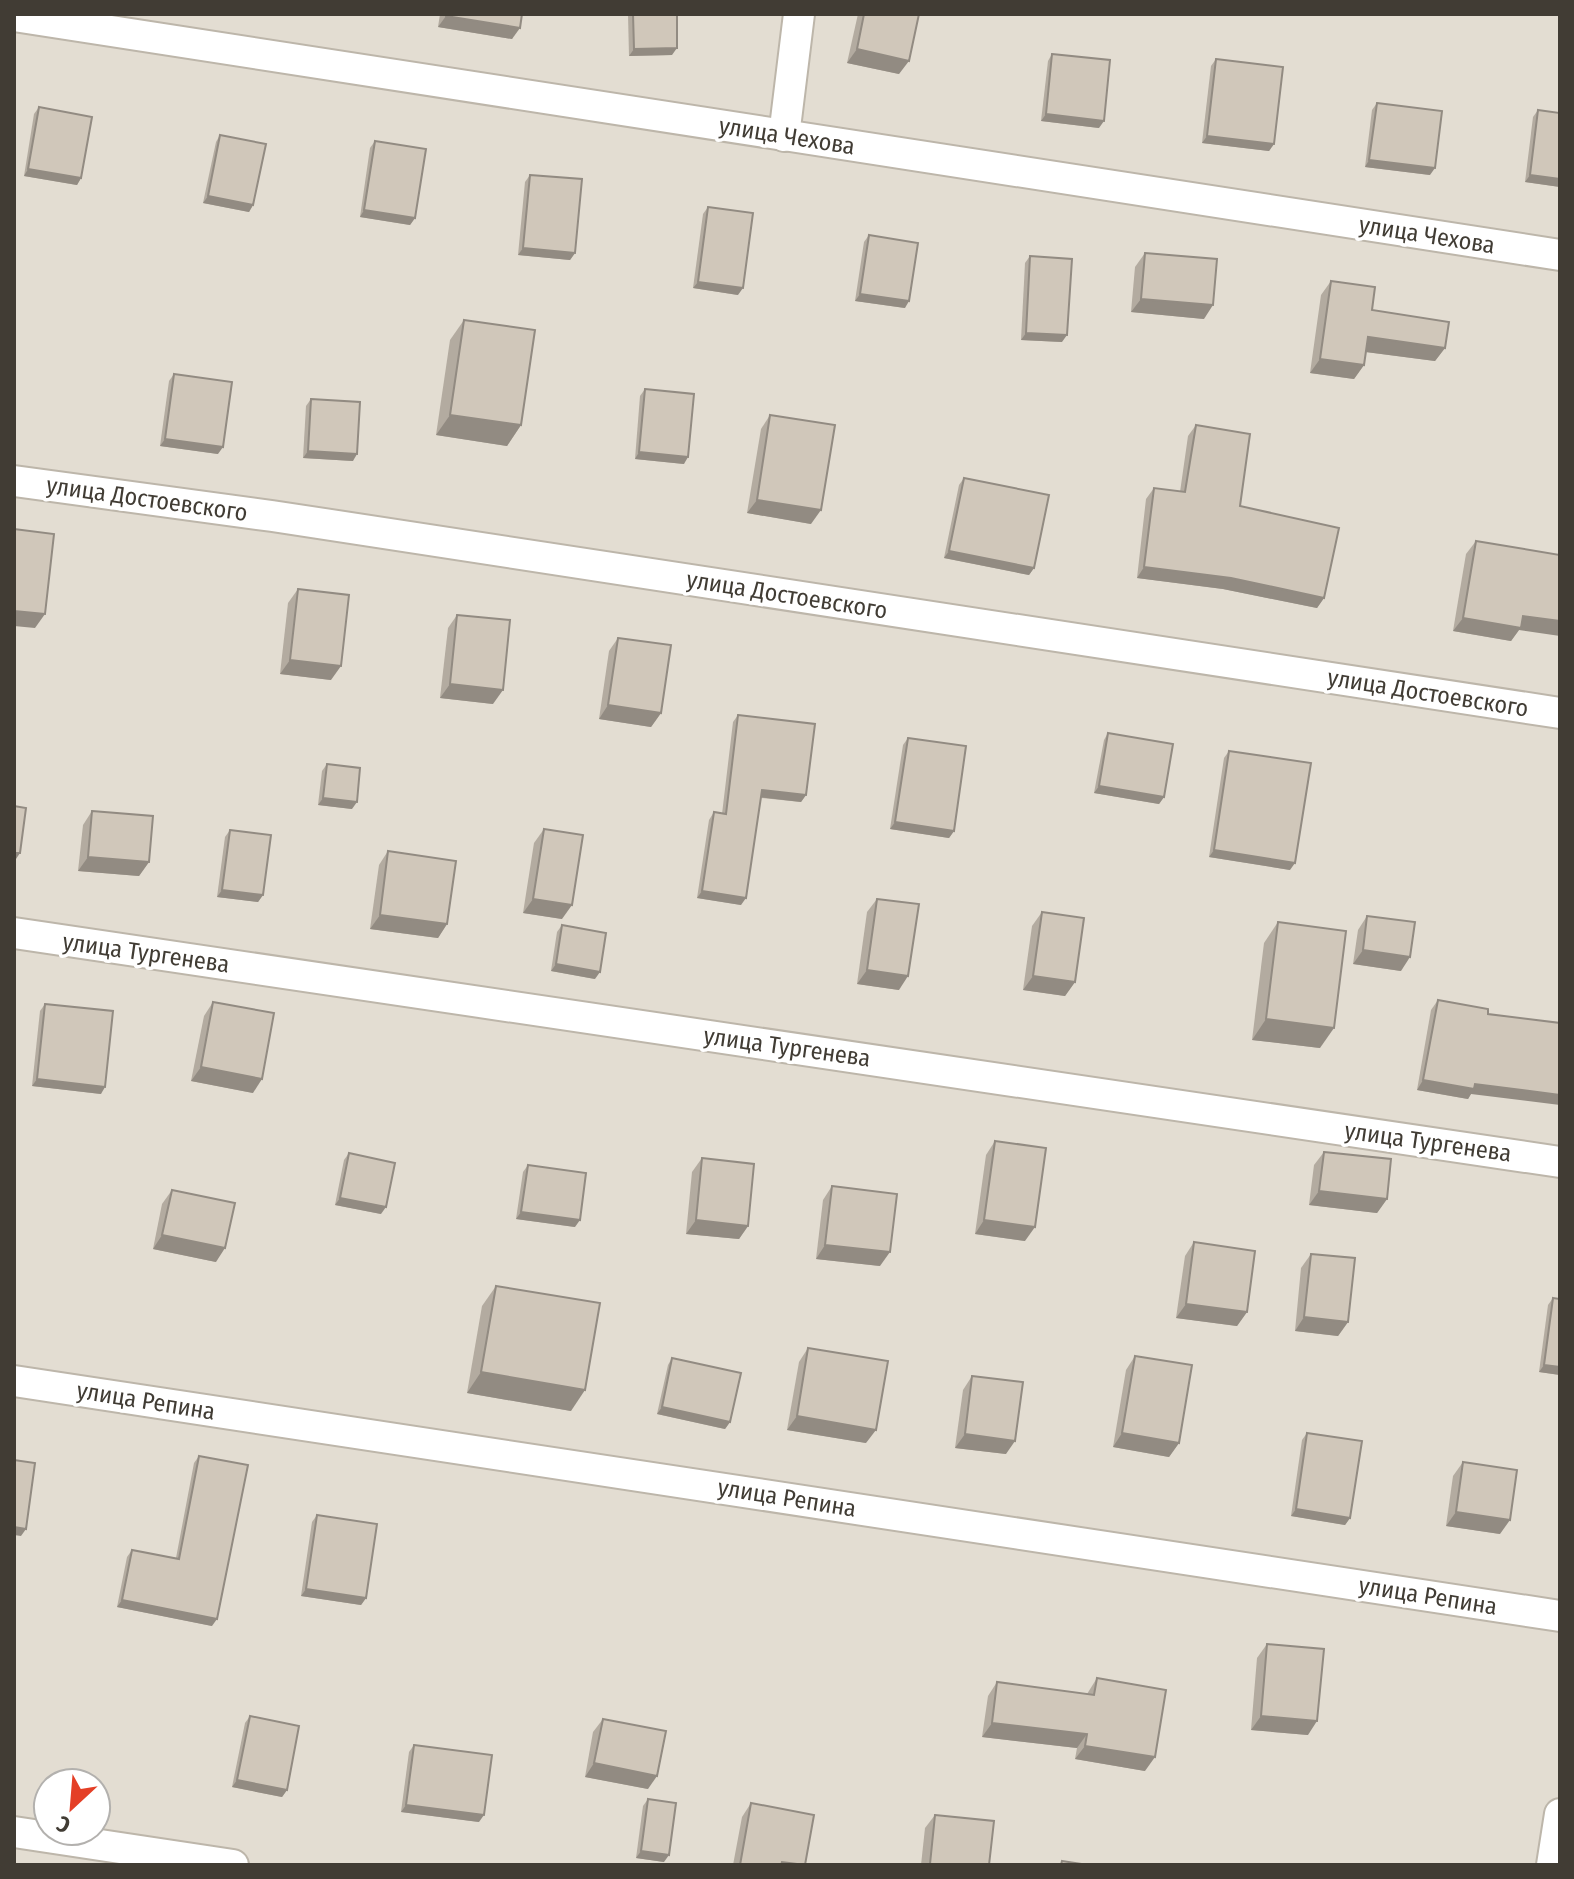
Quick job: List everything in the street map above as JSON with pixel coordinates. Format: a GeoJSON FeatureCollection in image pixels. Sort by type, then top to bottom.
{"type":"FeatureCollection","features":[{"type":"Feature","properties":{"kind":"street"},"geometry":{"type":"LineString","coordinates":[[784,136],[799,14]]}},
{"type":"Feature","properties":{"kind":"street","name":"улица Чехова"},"geometry":{"type":"LineString","coordinates":[[14,16],[1560,255]]}},
{"type":"Feature","properties":{"kind":"street","name":"улица Достоевского"},"geometry":{"type":"LineString","coordinates":[[14,481],[272,516],[1560,713]]}},
{"type":"Feature","properties":{"kind":"street","name":"улица Тургенева"},"geometry":{"type":"LineString","coordinates":[[14,933],[1560,1162]]}},
{"type":"Feature","properties":{"kind":"street","name":"улица Репина"},"geometry":{"type":"LineString","coordinates":[[14,1381],[1560,1616]]}},
{"type":"Feature","properties":{"kind":"street"},"geometry":{"type":"LineString","coordinates":[[1552,1865],[1560,1814]]}},
{"type":"Feature","properties":{"kind":"street"},"geometry":{"type":"LineString","coordinates":[[14,1832],[233,1865]]}},
{"type":"Feature","properties":{"kind":"shaded area"},"geometry":{"type":"Polygon","coordinates":[[[14,14],[1560,14],[1560,1865],[14,1865],[14,14]]]}},
{"type":"Feature","properties":{"kind":"building"},"geometry":{"type":"Polygon","coordinates":[[[446,14],[522,14],[520,28],[446,14]]]}},
{"type":"Feature","properties":{"kind":"building"},"geometry":{"type":"Polygon","coordinates":[[[633,14],[677,14],[677,48],[634,49],[633,14]]]}},
{"type":"Feature","properties":{"kind":"building"},"geometry":{"type":"Polygon","coordinates":[[[864,14],[919,14],[909,61],[857,49],[864,14]]]}},
{"type":"Feature","properties":{"kind":"building"},"geometry":{"type":"Polygon","coordinates":[[[1052,54],[1110,60],[1104,121],[1046,114],[1052,54]]]}},
{"type":"Feature","properties":{"kind":"building"},"geometry":{"type":"Polygon","coordinates":[[[1216,59],[1283,67],[1274,144],[1207,136],[1216,59]]]}},
{"type":"Feature","properties":{"kind":"building"},"geometry":{"type":"Polygon","coordinates":[[[1377,103],[1442,111],[1435,168],[1369,160],[1377,103]]]}},
{"type":"Feature","properties":{"kind":"building"},"geometry":{"type":"Polygon","coordinates":[[[39,107],[92,117],[81,178],[28,169],[39,107]]]}},
{"type":"Feature","properties":{"kind":"building"},"geometry":{"type":"Polygon","coordinates":[[[1538,110],[1560,113],[1560,179],[1530,175],[1538,110]]]}},
{"type":"Feature","properties":{"kind":"building"},"geometry":{"type":"Polygon","coordinates":[[[220,135],[266,144],[253,205],[208,196],[220,135]]]}},
{"type":"Feature","properties":{"kind":"building"},"geometry":{"type":"Polygon","coordinates":[[[375,141],[426,149],[415,218],[364,210],[375,141]]]}},
{"type":"Feature","properties":{"kind":"building"},"geometry":{"type":"Polygon","coordinates":[[[530,175],[582,179],[575,253],[523,248],[530,175]]]}},
{"type":"Feature","properties":{"kind":"building"},"geometry":{"type":"Polygon","coordinates":[[[708,207],[753,213],[743,288],[698,282],[708,207]]]}},
{"type":"Feature","properties":{"kind":"building"},"geometry":{"type":"Polygon","coordinates":[[[869,235],[918,243],[909,301],[860,294],[869,235]]]}},
{"type":"Feature","properties":{"kind":"building"},"geometry":{"type":"Polygon","coordinates":[[[1145,253],[1217,259],[1213,305],[1141,299],[1145,253]]]}},
{"type":"Feature","properties":{"kind":"building"},"geometry":{"type":"Polygon","coordinates":[[[1030,256],[1072,259],[1067,335],[1026,333],[1030,256]]]}},
{"type":"Feature","properties":{"kind":"building"},"geometry":{"type":"Polygon","coordinates":[[[1331,281],[1375,287],[1372,310],[1449,322],[1445,348],[1368,337],[1364,365],[1320,359],[1331,281]]]}},
{"type":"Feature","properties":{"kind":"building"},"geometry":{"type":"Polygon","coordinates":[[[464,320],[535,330],[521,425],[450,415],[464,320]]]}},
{"type":"Feature","properties":{"kind":"building"},"geometry":{"type":"Polygon","coordinates":[[[174,374],[232,382],[223,447],[165,439],[174,374]]]}},
{"type":"Feature","properties":{"kind":"building"},"geometry":{"type":"Polygon","coordinates":[[[645,389],[694,394],[688,457],[639,452],[645,389]]]}},
{"type":"Feature","properties":{"kind":"building"},"geometry":{"type":"Polygon","coordinates":[[[311,399],[360,402],[357,454],[308,451],[311,399]]]}},
{"type":"Feature","properties":{"kind":"building"},"geometry":{"type":"Polygon","coordinates":[[[770,415],[835,425],[821,510],[757,500],[770,415]]]}},
{"type":"Feature","properties":{"kind":"building"},"geometry":{"type":"Polygon","coordinates":[[[1196,425],[1250,434],[1240,506],[1339,528],[1324,598],[1231,578],[1144,567],[1154,488],[1185,492],[1196,425]]]}},
{"type":"Feature","properties":{"kind":"building"},"geometry":{"type":"Polygon","coordinates":[[[964,478],[1049,495],[1034,568],[949,551],[964,478]]]}},
{"type":"Feature","properties":{"kind":"building"},"geometry":{"type":"Polygon","coordinates":[[[14,529],[54,534],[45,614],[14,611],[14,529]]]}},
{"type":"Feature","properties":{"kind":"building"},"geometry":{"type":"Polygon","coordinates":[[[1476,541],[1560,555],[1560,621],[1523,616],[1521,628],[1463,618],[1476,541]]]}},
{"type":"Feature","properties":{"kind":"building"},"geometry":{"type":"Polygon","coordinates":[[[298,589],[349,595],[341,666],[290,660],[298,589]]]}},
{"type":"Feature","properties":{"kind":"building"},"geometry":{"type":"Polygon","coordinates":[[[457,615],[510,620],[503,690],[450,684],[457,615]]]}},
{"type":"Feature","properties":{"kind":"building"},"geometry":{"type":"Polygon","coordinates":[[[618,638],[671,645],[661,713],[608,705],[618,638]]]}},
{"type":"Feature","properties":{"kind":"building"},"geometry":{"type":"Polygon","coordinates":[[[738,715],[815,724],[806,795],[762,790],[746,898],[702,891],[714,812],[726,814],[738,715]]]}},
{"type":"Feature","properties":{"kind":"building"},"geometry":{"type":"Polygon","coordinates":[[[1108,733],[1173,744],[1164,797],[1099,786],[1108,733]]]}},
{"type":"Feature","properties":{"kind":"building"},"geometry":{"type":"Polygon","coordinates":[[[908,738],[966,746],[954,831],[895,822],[908,738]]]}},
{"type":"Feature","properties":{"kind":"building"},"geometry":{"type":"Polygon","coordinates":[[[1229,751],[1311,763],[1295,863],[1214,850],[1229,751]]]}},
{"type":"Feature","properties":{"kind":"building"},"geometry":{"type":"Polygon","coordinates":[[[327,764],[360,768],[357,802],[323,798],[327,764]]]}},
{"type":"Feature","properties":{"kind":"building"},"geometry":{"type":"Polygon","coordinates":[[[14,806],[26,808],[20,853],[14,853],[14,806]]]}},
{"type":"Feature","properties":{"kind":"building"},"geometry":{"type":"Polygon","coordinates":[[[92,811],[153,816],[149,862],[88,857],[92,811]]]}},
{"type":"Feature","properties":{"kind":"building"},"geometry":{"type":"Polygon","coordinates":[[[544,829],[583,835],[572,905],[533,899],[544,829]]]}},
{"type":"Feature","properties":{"kind":"building"},"geometry":{"type":"Polygon","coordinates":[[[230,830],[271,835],[263,895],[222,890],[230,830]]]}},
{"type":"Feature","properties":{"kind":"building"},"geometry":{"type":"Polygon","coordinates":[[[388,851],[456,861],[447,924],[380,915],[388,851]]]}},
{"type":"Feature","properties":{"kind":"building"},"geometry":{"type":"Polygon","coordinates":[[[877,899],[919,904],[908,976],[867,970],[877,899]]]}},
{"type":"Feature","properties":{"kind":"building"},"geometry":{"type":"Polygon","coordinates":[[[1042,912],[1084,918],[1075,982],[1033,976],[1042,912]]]}},
{"type":"Feature","properties":{"kind":"building"},"geometry":{"type":"Polygon","coordinates":[[[1367,916],[1415,922],[1410,957],[1363,950],[1367,916]]]}},
{"type":"Feature","properties":{"kind":"building"},"geometry":{"type":"Polygon","coordinates":[[[1278,922],[1346,931],[1334,1028],[1266,1019],[1278,922]]]}},
{"type":"Feature","properties":{"kind":"building"},"geometry":{"type":"Polygon","coordinates":[[[562,925],[606,933],[600,972],[556,964],[562,925]]]}},
{"type":"Feature","properties":{"kind":"building"},"geometry":{"type":"Polygon","coordinates":[[[1438,1000],[1488,1009],[1488,1014],[1560,1023],[1560,1095],[1475,1084],[1474,1089],[1423,1080],[1438,1000]]]}},
{"type":"Feature","properties":{"kind":"building"},"geometry":{"type":"Polygon","coordinates":[[[213,1002],[274,1013],[262,1079],[201,1067],[213,1002]]]}},
{"type":"Feature","properties":{"kind":"building"},"geometry":{"type":"Polygon","coordinates":[[[45,1004],[113,1011],[105,1087],[37,1079],[45,1004]]]}},
{"type":"Feature","properties":{"kind":"building"},"geometry":{"type":"Polygon","coordinates":[[[995,1141],[1046,1148],[1035,1227],[984,1220],[995,1141]]]}},
{"type":"Feature","properties":{"kind":"building"},"geometry":{"type":"Polygon","coordinates":[[[1324,1152],[1391,1159],[1387,1199],[1319,1191],[1324,1152]]]}},
{"type":"Feature","properties":{"kind":"building"},"geometry":{"type":"Polygon","coordinates":[[[349,1153],[395,1163],[386,1207],[340,1198],[349,1153]]]}},
{"type":"Feature","properties":{"kind":"building"},"geometry":{"type":"Polygon","coordinates":[[[702,1158],[754,1164],[748,1226],[696,1220],[702,1158]]]}},
{"type":"Feature","properties":{"kind":"building"},"geometry":{"type":"Polygon","coordinates":[[[528,1165],[586,1173],[580,1220],[521,1212],[528,1165]]]}},
{"type":"Feature","properties":{"kind":"building"},"geometry":{"type":"Polygon","coordinates":[[[832,1186],[897,1194],[890,1252],[825,1245],[832,1186]]]}},
{"type":"Feature","properties":{"kind":"building"},"geometry":{"type":"Polygon","coordinates":[[[172,1190],[235,1203],[225,1248],[162,1235],[172,1190]]]}},
{"type":"Feature","properties":{"kind":"building"},"geometry":{"type":"Polygon","coordinates":[[[1194,1242],[1255,1251],[1247,1312],[1186,1304],[1194,1242]]]}},
{"type":"Feature","properties":{"kind":"building"},"geometry":{"type":"Polygon","coordinates":[[[1311,1254],[1355,1258],[1348,1322],[1304,1317],[1311,1254]]]}},
{"type":"Feature","properties":{"kind":"building"},"geometry":{"type":"Polygon","coordinates":[[[496,1286],[600,1303],[585,1390],[481,1372],[496,1286]]]}},
{"type":"Feature","properties":{"kind":"building"},"geometry":{"type":"Polygon","coordinates":[[[1553,1298],[1560,1299],[1560,1367],[1544,1365],[1553,1298]]]}},
{"type":"Feature","properties":{"kind":"building"},"geometry":{"type":"Polygon","coordinates":[[[808,1348],[888,1361],[876,1430],[797,1416],[808,1348]]]}},
{"type":"Feature","properties":{"kind":"building"},"geometry":{"type":"Polygon","coordinates":[[[1135,1356],[1192,1365],[1179,1443],[1122,1433],[1135,1356]]]}},
{"type":"Feature","properties":{"kind":"building"},"geometry":{"type":"Polygon","coordinates":[[[672,1358],[741,1373],[730,1422],[662,1407],[672,1358]]]}},
{"type":"Feature","properties":{"kind":"building"},"geometry":{"type":"Polygon","coordinates":[[[972,1376],[1023,1382],[1015,1441],[965,1434],[972,1376]]]}},
{"type":"Feature","properties":{"kind":"building"},"geometry":{"type":"Polygon","coordinates":[[[1307,1433],[1362,1441],[1350,1518],[1296,1509],[1307,1433]]]}},
{"type":"Feature","properties":{"kind":"building"},"geometry":{"type":"Polygon","coordinates":[[[199,1456],[248,1465],[217,1619],[122,1600],[132,1550],[179,1559],[199,1456]]]}},
{"type":"Feature","properties":{"kind":"building"},"geometry":{"type":"Polygon","coordinates":[[[14,1460],[35,1463],[26,1529],[14,1527],[14,1460]]]}},
{"type":"Feature","properties":{"kind":"building"},"geometry":{"type":"Polygon","coordinates":[[[1463,1462],[1517,1470],[1510,1520],[1456,1512],[1463,1462]]]}},
{"type":"Feature","properties":{"kind":"building"},"geometry":{"type":"Polygon","coordinates":[[[317,1515],[377,1524],[366,1598],[306,1589],[317,1515]]]}},
{"type":"Feature","properties":{"kind":"building"},"geometry":{"type":"Polygon","coordinates":[[[1267,1644],[1324,1649],[1317,1721],[1261,1716],[1267,1644]]]}},
{"type":"Feature","properties":{"kind":"building"},"geometry":{"type":"Polygon","coordinates":[[[1097,1678],[1166,1690],[1155,1757],[1085,1746],[1087,1734],[992,1723],[997,1682],[1094,1695],[1097,1678]]]}},
{"type":"Feature","properties":{"kind":"building"},"geometry":{"type":"Polygon","coordinates":[[[250,1716],[299,1726],[287,1790],[237,1780],[250,1716]]]}},
{"type":"Feature","properties":{"kind":"building"},"geometry":{"type":"Polygon","coordinates":[[[603,1719],[666,1731],[657,1776],[594,1763],[603,1719]]]}},
{"type":"Feature","properties":{"kind":"building"},"geometry":{"type":"Polygon","coordinates":[[[414,1745],[492,1755],[484,1815],[406,1805],[414,1745]]]}},
{"type":"Feature","properties":{"kind":"building"},"geometry":{"type":"Polygon","coordinates":[[[648,1799],[676,1803],[669,1855],[641,1851],[648,1799]]]}},
{"type":"Feature","properties":{"kind":"building"},"geometry":{"type":"Polygon","coordinates":[[[751,1803],[814,1815],[805,1865],[782,1862],[781,1865],[740,1865],[751,1803]]]}},
{"type":"Feature","properties":{"kind":"building"},"geometry":{"type":"Polygon","coordinates":[[[935,1815],[994,1821],[989,1865],[930,1864],[935,1815]]]}},
{"type":"Feature","properties":{"kind":"building"},"geometry":{"type":"Polygon","coordinates":[[[1062,1861],[1088,1865],[1061,1865],[1062,1861]]]}}]}
